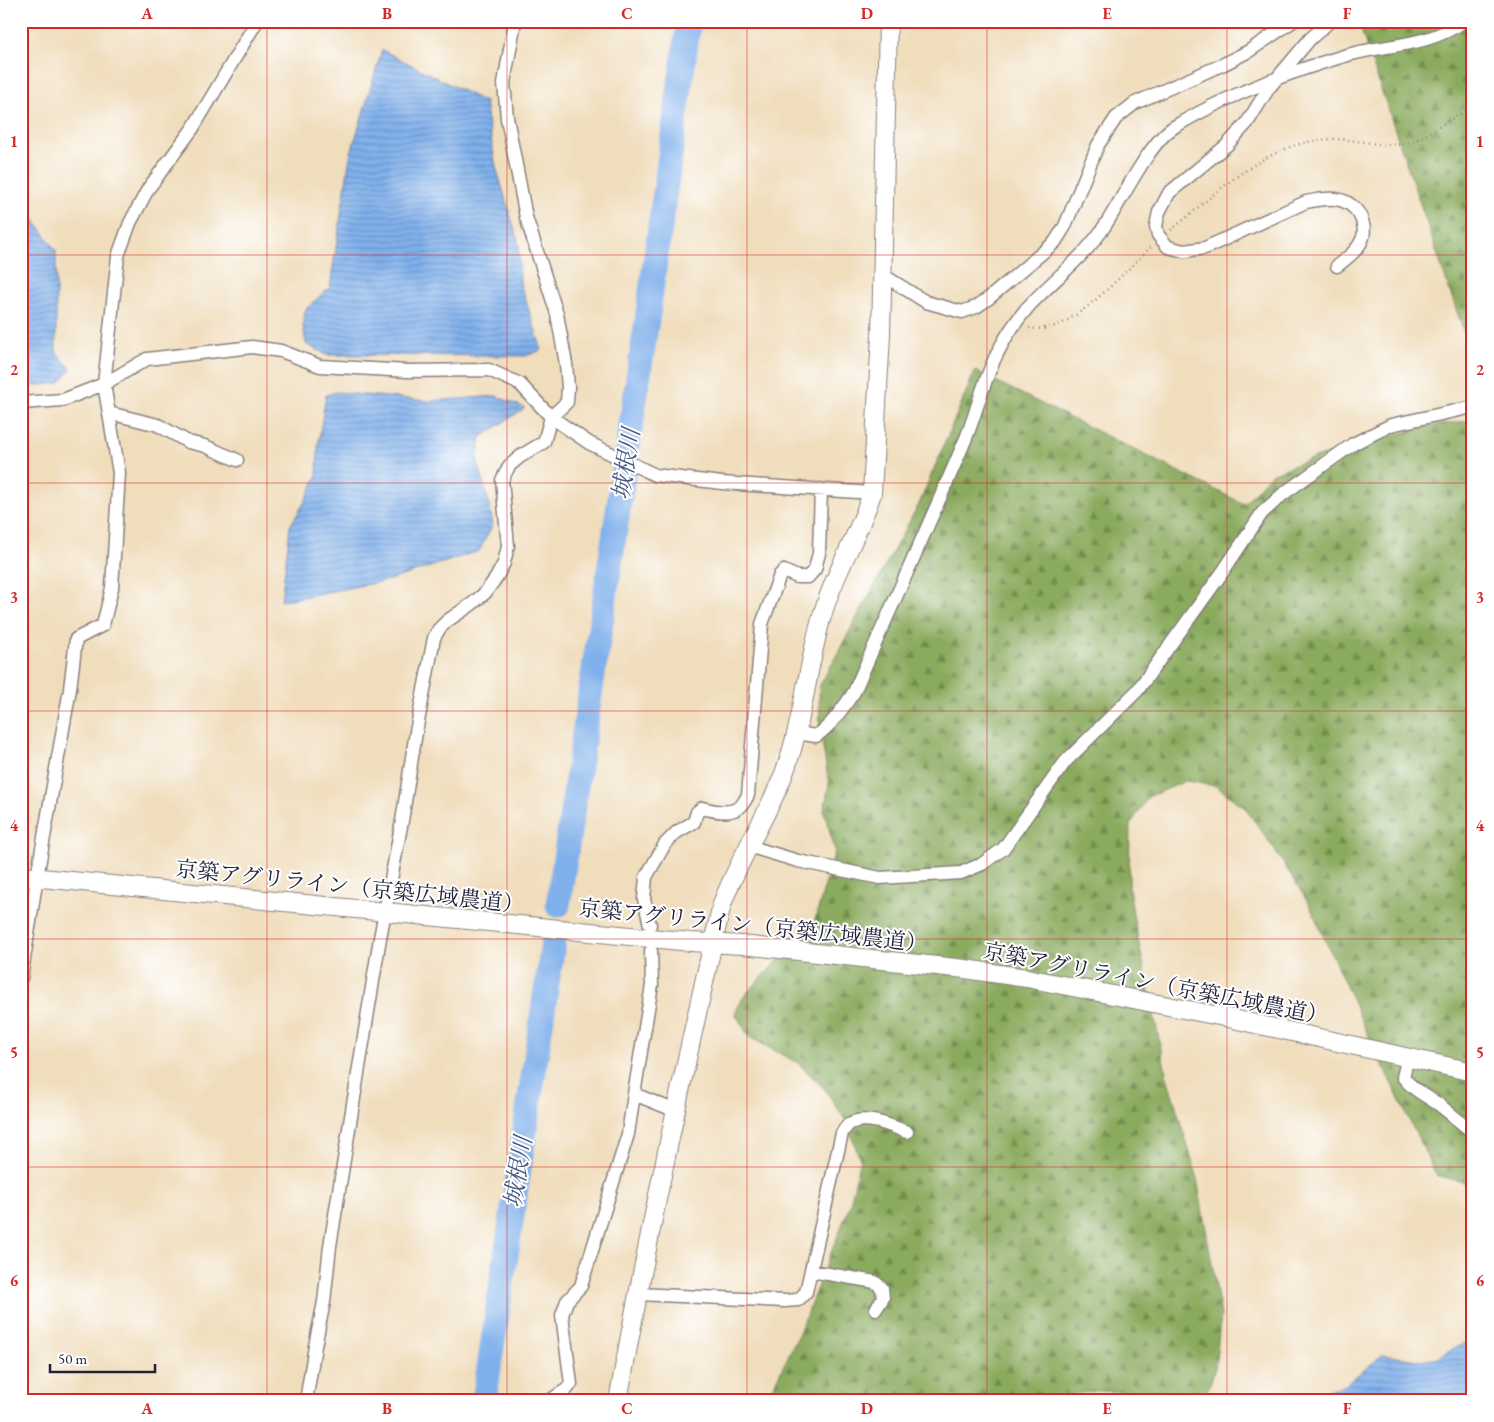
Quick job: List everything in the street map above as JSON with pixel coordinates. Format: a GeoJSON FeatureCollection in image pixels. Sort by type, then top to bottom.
{"type":"FeatureCollection","features":[{"type":"Feature","properties":{"kind":"street"},"geometry":{"type":"LineString","coordinates":[[21,978],[29,877],[70,689],[76,639],[103,625],[112,588],[119,473],[104,384],[118,256],[130,223],[148,189],[193,128],[257,21]]}},
{"type":"Feature","properties":{"kind":"street"},"geometry":{"type":"LineString","coordinates":[[306,1401],[324,1302],[330,1246],[385,912],[434,638],[446,621],[485,593],[496,578],[504,563],[508,546],[502,480],[509,466],[544,442],[551,416],[567,402],[566,364],[557,314],[526,217],[507,118],[504,83],[515,21]]}},
{"type":"Feature","properties":{"kind":"street"},"geometry":{"type":"LineString","coordinates":[[618,1401],[638,1294],[700,996],[725,896],[781,781],[796,733],[822,614],[865,516],[872,493],[881,335],[888,21]]}},
{"type":"Feature","properties":{"kind":"street"},"geometry":{"type":"LineString","coordinates":[[883,275],[926,302],[962,312],[976,307],[1055,242],[1065,226],[1098,145],[1116,118],[1134,103],[1224,64],[1249,51],[1293,21]]}},
{"type":"Feature","properties":{"kind":"street"},"geometry":{"type":"LineString","coordinates":[[1330,21],[1310,39],[1268,89],[1247,123],[1227,145],[1168,193],[1156,226],[1161,238],[1168,246],[1184,251],[1205,248],[1306,202],[1323,199],[1340,200],[1353,206],[1363,222],[1363,236],[1354,252],[1337,266]]}},
{"type":"Feature","properties":{"kind":"street"},"geometry":{"type":"LineString","coordinates":[[796,733],[816,736],[825,730],[854,692],[968,435],[996,356],[1028,308],[1098,236],[1161,137],[1172,128],[1209,108],[1277,79],[1361,51],[1419,42],[1454,28],[1464,21]]}},
{"type":"Feature","properties":{"kind":"street"},"geometry":{"type":"LineString","coordinates":[[21,403],[63,400],[104,384],[147,359],[252,347],[281,351],[320,366],[408,371],[489,370],[520,384],[551,416],[589,443],[655,475],[722,484],[872,493]]}},
{"type":"Feature","properties":{"kind":"street"},"geometry":{"type":"LineString","coordinates":[[748,846],[798,861],[880,878],[961,873],[982,864],[1002,849],[1065,762],[1137,691],[1222,573],[1262,513],[1283,494],[1353,444],[1391,426],[1473,407]]}},
{"type":"Feature","properties":{"kind":"street"},"geometry":{"type":"LineString","coordinates":[[109,414],[158,425],[188,442],[205,446],[237,460]]}},
{"type":"Feature","properties":{"kind":"street"},"geometry":{"type":"LineString","coordinates":[[650,925],[644,899],[646,877],[665,844],[677,832],[694,822],[697,812],[702,808],[718,812],[730,811],[741,806],[748,795],[762,624],[780,575],[784,571],[797,577],[808,577],[815,569],[819,553],[821,490]]}},
{"type":"Feature","properties":{"kind":"street","name":"京築アグリライン（京築広域農道）"},"geometry":{"type":"LineString","coordinates":[[29,877],[956,968],[1027,978],[1224,1017],[1473,1072]]}},
{"type":"Feature","properties":{"kind":"street"},"geometry":{"type":"LineString","coordinates":[[549,1401],[566,1390],[571,1384],[562,1316],[567,1301],[581,1286],[628,1134],[652,985],[651,951]]}},
{"type":"Feature","properties":{"kind":"street"},"geometry":{"type":"LineString","coordinates":[[1408,1057],[1403,1077],[1418,1092],[1438,1104],[1473,1132]]}},
{"type":"Feature","properties":{"kind":"street"},"geometry":{"type":"LineString","coordinates":[[634,1094],[676,1111]]}},
{"type":"Feature","properties":{"kind":"street"},"geometry":{"type":"LineString","coordinates":[[638,1294],[798,1300],[806,1292],[842,1133],[849,1124],[860,1121],[878,1121],[907,1132]]}},
{"type":"Feature","properties":{"kind":"street"},"geometry":{"type":"LineString","coordinates":[[810,1271],[875,1282],[882,1288],[883,1298],[876,1309]]}},
{"type":"Feature","properties":{"kind":"path"},"geometry":{"type":"LineString","coordinates":[[1015,325],[1041,328],[1052,327],[1065,322],[1092,303],[1161,238],[1246,170],[1266,157],[1309,141],[1334,139],[1401,144],[1426,135],[1446,120],[1473,109]]}},
{"type":"Feature","properties":{"kind":"green space"},"geometry":{"type":"Polygon","coordinates":[[[1358,21],[1473,21],[1473,359],[1358,21]]]}},
{"type":"Feature","properties":{"kind":"green space"},"geometry":{"type":"Polygon","coordinates":[[[975,371],[1244,504],[1271,474],[1311,459],[1423,427],[1473,420],[1473,1183],[1436,1175],[1375,1050],[1309,904],[1275,850],[1245,808],[1216,786],[1186,781],[1148,797],[1130,825],[1129,888],[1134,920],[1167,1077],[1196,1173],[1221,1315],[1215,1368],[1209,1388],[1195,1399],[1165,1400],[1144,1392],[1096,1391],[1067,1395],[1058,1401],[766,1401],[797,1338],[850,1205],[860,1159],[846,1121],[824,1088],[798,1063],[749,1037],[735,1013],[744,996],[814,923],[835,851],[824,811],[829,784],[820,729],[819,687],[919,504],[975,371]]]}},
{"type":"Feature","properties":{"kind":"water"},"geometry":{"type":"Polygon","coordinates":[[[382,50],[485,102],[496,167],[519,244],[520,283],[542,350],[526,356],[327,355],[306,344],[303,325],[305,310],[330,287],[350,156],[382,50]]]}},
{"type":"Feature","properties":{"kind":"water"},"geometry":{"type":"Polygon","coordinates":[[[21,200],[56,251],[56,352],[71,369],[59,383],[21,387],[21,200]]]}},
{"type":"Feature","properties":{"kind":"water"},"geometry":{"type":"Polygon","coordinates":[[[335,392],[430,401],[496,396],[525,408],[481,437],[477,459],[493,524],[479,551],[390,580],[281,601],[290,526],[317,476],[318,445],[326,395],[335,392]]]}},
{"type":"Feature","properties":{"kind":"water"},"geometry":{"type":"Polygon","coordinates":[[[1464,1343],[1473,1347],[1473,1401],[1291,1401],[1345,1385],[1383,1355],[1419,1360],[1439,1357],[1464,1343]]]}},
{"type":"Feature","properties":{"kind":"waterway","name":"城根川"},"geometry":{"type":"LineString","coordinates":[[558,905],[647,320],[689,21]]}},
{"type":"Feature","properties":{"kind":"waterway","name":"城根川"},"geometry":{"type":"LineString","coordinates":[[484,1401],[553,944]]}}]}
